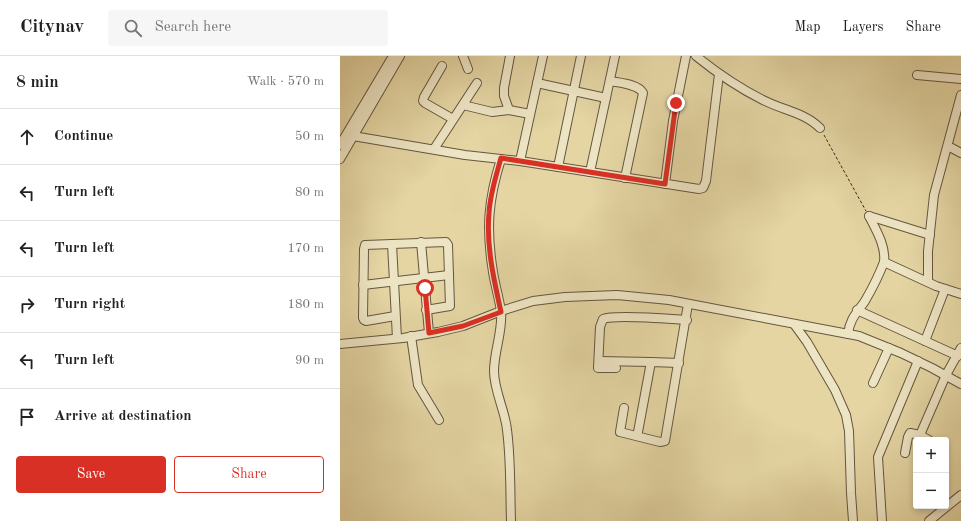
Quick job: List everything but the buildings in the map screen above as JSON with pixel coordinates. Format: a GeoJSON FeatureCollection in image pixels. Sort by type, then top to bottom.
{"type":"FeatureCollection","features":[{"type":"Feature","properties":{"kind":"street"},"geometry":{"type":"LineString","coordinates":[[340,145],[393,56]]}},
{"type":"Feature","properties":{"kind":"street"},"geometry":{"type":"LineString","coordinates":[[340,159],[400,56]]}},
{"type":"Feature","properties":{"kind":"street"},"geometry":{"type":"LineString","coordinates":[[463,56],[468,68]]}},
{"type":"Feature","properties":{"kind":"street"},"geometry":{"type":"LineString","coordinates":[[509,110],[504,96],[504,88],[510,56]]}},
{"type":"Feature","properties":{"kind":"street"},"geometry":{"type":"LineString","coordinates":[[520,161],[543,56]]}},
{"type":"Feature","properties":{"kind":"street"},"geometry":{"type":"LineString","coordinates":[[558,167],[581,56]]}},
{"type":"Feature","properties":{"kind":"street"},"geometry":{"type":"LineString","coordinates":[[590,172],[614,56]]}},
{"type":"Feature","properties":{"kind":"street"},"geometry":{"type":"LineString","coordinates":[[665,184],[673,121],[686,56]]}},
{"type":"Feature","properties":{"kind":"street"},"geometry":{"type":"LineString","coordinates":[[696,56],[719,74],[764,101],[809,119],[820,128]]}},
{"type":"Feature","properties":{"kind":"street"},"geometry":{"type":"LineString","coordinates":[[442,66],[423,101],[453,119]]}},
{"type":"Feature","properties":{"kind":"street"},"geometry":{"type":"LineString","coordinates":[[353,136],[699,189],[703,188],[705,185],[719,74]]}},
{"type":"Feature","properties":{"kind":"street"},"geometry":{"type":"LineString","coordinates":[[917,75],[961,79]]}},
{"type":"Feature","properties":{"kind":"street"},"geometry":{"type":"LineString","coordinates":[[610,81],[637,87],[641,89],[643,93],[625,178]]}},
{"type":"Feature","properties":{"kind":"street"},"geometry":{"type":"LineString","coordinates":[[434,149],[477,83]]}},
{"type":"Feature","properties":{"kind":"street"},"geometry":{"type":"LineString","coordinates":[[537,83],[606,98]]}},
{"type":"Feature","properties":{"kind":"street"},"geometry":{"type":"LineString","coordinates":[[928,282],[930,236],[936,183],[948,146],[961,95]]}},
{"type":"Feature","properties":{"kind":"street"},"geometry":{"type":"LineString","coordinates":[[463,105],[492,112],[509,110],[530,114]]}},
{"type":"Feature","properties":{"kind":"street"},"geometry":{"type":"LineString","coordinates":[[948,146],[961,153]]}},
{"type":"Feature","properties":{"kind":"street"},"geometry":{"type":"LineString","coordinates":[[501,158],[493,183],[488,225],[493,272],[501,312],[500,332],[494,371],[507,430],[511,521]]}},
{"type":"Feature","properties":{"kind":"street"},"geometry":{"type":"LineString","coordinates":[[869,216],[930,236]]}},
{"type":"Feature","properties":{"kind":"street"},"geometry":{"type":"LineString","coordinates":[[846,333],[850,322],[857,310],[865,301],[884,262],[884,248],[869,216]]}},
{"type":"Feature","properties":{"kind":"street"},"geometry":{"type":"LineString","coordinates":[[421,242],[429,333]]}},
{"type":"Feature","properties":{"kind":"street"},"geometry":{"type":"LineString","coordinates":[[395,316],[364,320],[362,318],[365,245],[446,242],[448,245],[450,306],[426,310]]}},
{"type":"Feature","properties":{"kind":"street"},"geometry":{"type":"LineString","coordinates":[[392,244],[397,338]]}},
{"type":"Feature","properties":{"kind":"street"},"geometry":{"type":"LineString","coordinates":[[884,262],[928,282],[961,294]]}},
{"type":"Feature","properties":{"kind":"street"},"geometry":{"type":"LineString","coordinates":[[363,285],[449,275]]}},
{"type":"Feature","properties":{"kind":"street"},"geometry":{"type":"LineString","coordinates":[[925,341],[945,289]]}},
{"type":"Feature","properties":{"kind":"street"},"geometry":{"type":"LineString","coordinates":[[340,344],[411,336],[463,326],[533,301],[592,295],[616,295],[644,297],[688,304],[846,333],[871,340],[918,361],[961,384]]}},
{"type":"Feature","properties":{"kind":"street"},"geometry":{"type":"LineString","coordinates":[[624,408],[620,432],[665,442],[678,363],[687,320],[688,304]]}},
{"type":"Feature","properties":{"kind":"street"},"geometry":{"type":"LineString","coordinates":[[857,310],[925,341],[959,352],[946,376],[920,435]]}},
{"type":"Feature","properties":{"kind":"street"},"geometry":{"type":"LineString","coordinates":[[616,368],[598,368],[600,327],[603,319],[607,317],[622,317],[687,320]]}},
{"type":"Feature","properties":{"kind":"street"},"geometry":{"type":"LineString","coordinates":[[794,324],[807,342],[835,390],[846,415],[849,431],[853,521]]}},
{"type":"Feature","properties":{"kind":"street"},"geometry":{"type":"LineString","coordinates":[[411,336],[418,385],[439,420]]}},
{"type":"Feature","properties":{"kind":"street"},"geometry":{"type":"LineString","coordinates":[[873,383],[889,348]]}},
{"type":"Feature","properties":{"kind":"street"},"geometry":{"type":"LineString","coordinates":[[599,361],[678,363]]}},
{"type":"Feature","properties":{"kind":"street"},"geometry":{"type":"LineString","coordinates":[[882,521],[878,457],[918,361]]}},
{"type":"Feature","properties":{"kind":"street"},"geometry":{"type":"LineString","coordinates":[[638,432],[651,362]]}},
{"type":"Feature","properties":{"kind":"street"},"geometry":{"type":"LineString","coordinates":[[905,453],[910,433],[923,437]]}},
{"type":"Feature","properties":{"kind":"street"},"geometry":{"type":"LineString","coordinates":[[929,521],[960,497]]}},
{"type":"Feature","properties":{"kind":"path"},"geometry":{"type":"LineString","coordinates":[[820,128],[869,216]]}},
{"type":"Feature","properties":{"kind":"route"},"geometry":{"type":"LineString","coordinates":[[425,288],[429,333],[463,326],[501,312],[493,272],[488,230],[490,198],[501,158],[665,184],[676,103]]}}]}
